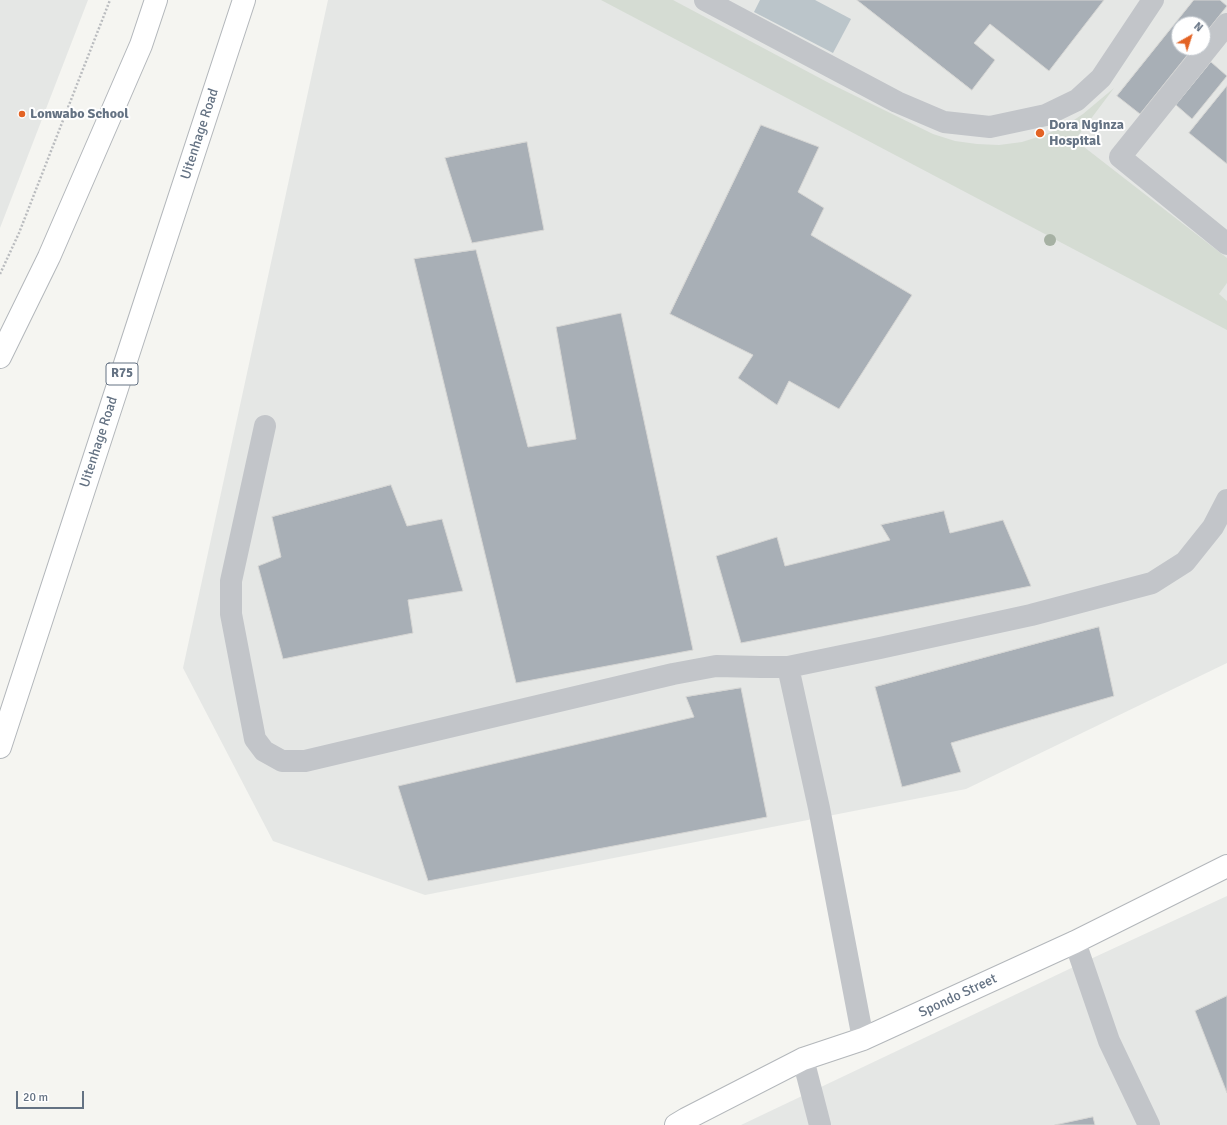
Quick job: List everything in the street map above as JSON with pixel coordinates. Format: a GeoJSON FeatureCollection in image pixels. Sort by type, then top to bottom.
{"type":"FeatureCollection","features":[{"type":"Feature","properties":{"kind":"main road"},"geometry":{"type":"LineString","coordinates":[[0,357],[55,242],[141,45],[156,0]]}},
{"type":"Feature","properties":{"kind":"main road","name":"Uitenhage Road"},"geometry":{"type":"LineString","coordinates":[[0,747],[244,0]]}},
{"type":"Feature","properties":{"kind":"main road","name":"Spondo Street"},"geometry":{"type":"LineString","coordinates":[[676,1123],[803,1059],[863,1039],[1075,942],[1227,866]]}},
{"type":"Feature","properties":{"kind":"lane"},"geometry":{"type":"LineString","coordinates":[[705,0],[897,102],[944,122],[990,127],[1046,115],[1077,100],[1101,78],[1154,0]]}},
{"type":"Feature","properties":{"kind":"lane"},"geometry":{"type":"LineString","coordinates":[[1227,24],[1120,157],[1227,244]]}},
{"type":"Feature","properties":{"kind":"lane"},"geometry":{"type":"LineString","coordinates":[[265,426],[231,581],[231,614],[255,739],[264,751],[282,761],[306,761],[673,674],[716,666],[788,667],[1031,615],[1152,583],[1185,562],[1213,528],[1227,500]]}},
{"type":"Feature","properties":{"kind":"lane"},"geometry":{"type":"LineString","coordinates":[[788,667],[819,808],[863,1039]]}},
{"type":"Feature","properties":{"kind":"lane"},"geometry":{"type":"LineString","coordinates":[[1075,942],[1109,1041],[1149,1125]]}},
{"type":"Feature","properties":{"kind":"lane"},"geometry":{"type":"LineString","coordinates":[[803,1059],[820,1125]]}},
{"type":"Feature","properties":{"kind":"path"},"geometry":{"type":"LineString","coordinates":[[0,274],[19,233],[110,0]]}},
{"type":"Feature","properties":{"kind":"shaded area","name":"Lonwabo School"},"geometry":{"type":"Polygon","coordinates":[[[0,0],[88,0],[0,228],[0,0]]]}},
{"type":"Feature","properties":{"kind":"shaded area"},"geometry":{"type":"Polygon","coordinates":[[[328,0],[1227,0],[1227,663],[966,789],[425,895],[273,841],[183,668],[328,0]]]}},
{"type":"Feature","properties":{"kind":"shaded area"},"geometry":{"type":"Polygon","coordinates":[[[601,0],[673,0],[829,83],[933,134],[955,141],[999,145],[1022,142],[1044,135],[1065,126],[1083,114],[1114,88],[1075,140],[1227,258],[1227,283],[1219,294],[1227,301],[1227,330],[601,0]]]}},
{"type":"Feature","properties":{"kind":"shaded area"},"geometry":{"type":"Polygon","coordinates":[[[760,0],[815,0],[851,19],[833,53],[754,12],[760,0]]]}},
{"type":"Feature","properties":{"kind":"shaded area"},"geometry":{"type":"Polygon","coordinates":[[[1227,896],[1227,1125],[741,1125],[1084,962],[1227,896]]]}},
{"type":"Feature","properties":{"kind":"building"},"geometry":{"type":"Polygon","coordinates":[[[857,0],[1104,0],[1049,71],[990,24],[974,43],[995,60],[972,90],[857,0]]]}},
{"type":"Feature","properties":{"kind":"building"},"geometry":{"type":"Polygon","coordinates":[[[1194,0],[1220,0],[1227,6],[1211,26],[1211,16],[1181,16],[1194,0]]]}},
{"type":"Feature","properties":{"kind":"building"},"geometry":{"type":"Polygon","coordinates":[[[1171,29],[1171,56],[1187,56],[1140,114],[1117,96],[1171,29]]]}},
{"type":"Feature","properties":{"kind":"building"},"geometry":{"type":"Polygon","coordinates":[[[1211,62],[1227,76],[1192,119],[1176,105],[1211,62]]]}},
{"type":"Feature","properties":{"kind":"building"},"geometry":{"type":"Polygon","coordinates":[[[1227,86],[1227,164],[1189,133],[1227,86]]]}},
{"type":"Feature","properties":{"kind":"building"},"geometry":{"type":"Polygon","coordinates":[[[761,125],[819,147],[798,192],[824,208],[811,235],[912,295],[839,409],[789,381],[777,405],[738,378],[753,355],[670,314],[761,125]]]}},
{"type":"Feature","properties":{"kind":"building"},"geometry":{"type":"Polygon","coordinates":[[[527,142],[544,230],[472,243],[445,158],[527,142]]]}},
{"type":"Feature","properties":{"kind":"building"},"geometry":{"type":"Polygon","coordinates":[[[476,250],[528,447],[576,439],[556,327],[621,313],[693,650],[516,683],[414,259],[476,250]]]}},
{"type":"Feature","properties":{"kind":"building"},"geometry":{"type":"Polygon","coordinates":[[[391,485],[407,526],[442,519],[463,591],[408,600],[413,633],[283,659],[258,566],[281,557],[272,517],[391,485]]]}},
{"type":"Feature","properties":{"kind":"building"},"geometry":{"type":"Polygon","coordinates":[[[944,511],[950,533],[1003,520],[1031,586],[741,643],[716,556],[777,537],[785,566],[890,540],[881,525],[944,511]]]}},
{"type":"Feature","properties":{"kind":"building"},"geometry":{"type":"Polygon","coordinates":[[[1099,627],[1114,696],[951,743],[961,772],[902,787],[875,687],[1099,627]]]}},
{"type":"Feature","properties":{"kind":"building"},"geometry":{"type":"Polygon","coordinates":[[[741,688],[767,817],[428,881],[398,786],[694,717],[686,697],[741,688]]]}},
{"type":"Feature","properties":{"kind":"building"},"geometry":{"type":"Polygon","coordinates":[[[1227,996],[1227,1093],[1195,1011],[1227,996]]]}},
{"type":"Feature","properties":{"kind":"building"},"geometry":{"type":"Polygon","coordinates":[[[1093,1117],[1095,1125],[1055,1125],[1093,1117]]]}},
{"type":"Feature","properties":{"kind":"place","name":"Lonwabo School"},"geometry":{"type":"Point","coordinates":[22,114]}},
{"type":"Feature","properties":{"kind":"place","name":"Dora Nginza Hospital"},"geometry":{"type":"Point","coordinates":[1040,133]}}]}
